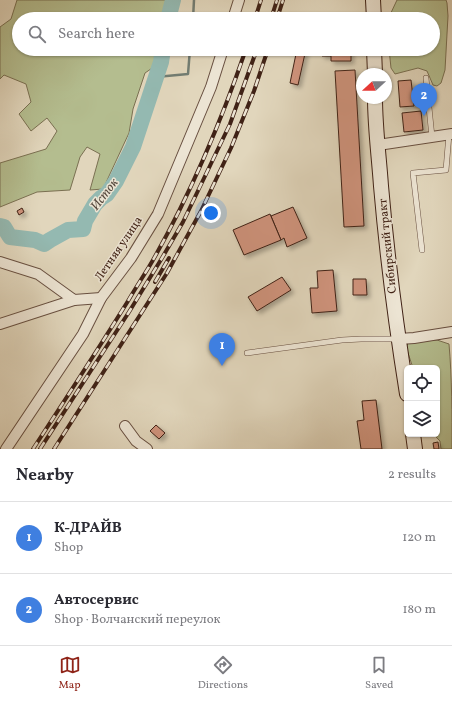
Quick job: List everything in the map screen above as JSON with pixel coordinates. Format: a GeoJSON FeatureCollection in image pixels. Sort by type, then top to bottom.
{"type":"FeatureCollection","features":[{"type":"Feature","properties":{"kind":"main road"},"geometry":{"type":"LineString","coordinates":[[373,0],[374,12]]}},
{"type":"Feature","properties":{"kind":"main road"},"geometry":{"type":"LineString","coordinates":[[374,56],[374,68]]}},
{"type":"Feature","properties":{"kind":"main road","name":"Сибирский тракт"},"geometry":{"type":"LineString","coordinates":[[375,104],[386,243],[404,373]]}},
{"type":"Feature","properties":{"kind":"main road"},"geometry":{"type":"LineString","coordinates":[[413,437],[415,449]]}},
{"type":"Feature","properties":{"kind":"street"},"geometry":{"type":"LineString","coordinates":[[235,12],[239,0]]}},
{"type":"Feature","properties":{"kind":"street","name":"Летняя улица"},"geometry":{"type":"LineString","coordinates":[[6,449],[83,334],[101,298],[132,258],[158,214],[210,87],[221,56]]}},
{"type":"Feature","properties":{"kind":"street"},"geometry":{"type":"LineString","coordinates":[[378,145],[450,134]]}},
{"type":"Feature","properties":{"kind":"street"},"geometry":{"type":"LineString","coordinates":[[0,262],[38,274],[74,300]]}},
{"type":"Feature","properties":{"kind":"street"},"geometry":{"type":"LineString","coordinates":[[0,324],[74,300],[101,298]]}},
{"type":"Feature","properties":{"kind":"street"},"geometry":{"type":"LineString","coordinates":[[399,339],[452,332]]}},
{"type":"Feature","properties":{"kind":"street"},"geometry":{"type":"LineString","coordinates":[[124,426],[136,441],[147,449]]}},
{"type":"Feature","properties":{"kind":"lane"},"geometry":{"type":"LineString","coordinates":[[426,78],[432,137]]}},
{"type":"Feature","properties":{"kind":"lane"},"geometry":{"type":"LineString","coordinates":[[422,250],[412,173],[446,170],[450,134]]}},
{"type":"Feature","properties":{"kind":"lane"},"geometry":{"type":"LineString","coordinates":[[247,352],[342,340],[399,339]]}},
{"type":"Feature","properties":{"kind":"green space"},"geometry":{"type":"Polygon","coordinates":[[[17,0],[173,0],[170,12],[13,12],[17,0]]]}},
{"type":"Feature","properties":{"kind":"green space"},"geometry":{"type":"Polygon","coordinates":[[[397,0],[446,0],[448,16],[445,70],[441,83],[437,86],[433,85],[427,71],[418,68],[395,74],[391,68],[390,56],[440,56],[440,12],[391,12],[397,0]]]}},
{"type":"Feature","properties":{"kind":"green space"},"geometry":{"type":"Polygon","coordinates":[[[12,16],[12,56],[162,56],[161,62],[145,73],[133,109],[129,133],[103,189],[90,190],[100,154],[87,147],[80,157],[70,190],[37,192],[0,207],[0,163],[46,149],[57,131],[47,118],[31,131],[19,114],[31,102],[26,84],[4,75],[0,79],[0,27],[11,19],[12,16]]]}},
{"type":"Feature","properties":{"kind":"green space"},"geometry":{"type":"Polygon","coordinates":[[[437,340],[449,344],[452,449],[441,449],[440,441],[436,437],[440,437],[440,365],[412,365],[406,347],[409,341],[437,340]]]}},
{"type":"Feature","properties":{"kind":"building"},"geometry":{"type":"Polygon","coordinates":[[[296,56],[304,56],[298,85],[290,83],[296,56]]]}},
{"type":"Feature","properties":{"kind":"building"},"geometry":{"type":"Polygon","coordinates":[[[331,56],[351,56],[351,61],[331,61],[331,56]]]}},
{"type":"Feature","properties":{"kind":"building"},"geometry":{"type":"Polygon","coordinates":[[[355,70],[364,226],[344,227],[335,71],[355,70]]]}},
{"type":"Feature","properties":{"kind":"building"},"geometry":{"type":"Polygon","coordinates":[[[411,80],[414,106],[400,107],[398,81],[411,80]]]}},
{"type":"Feature","properties":{"kind":"building"},"geometry":{"type":"Polygon","coordinates":[[[421,111],[423,130],[404,132],[402,113],[421,111]]]}},
{"type":"Feature","properties":{"kind":"building"},"geometry":{"type":"Polygon","coordinates":[[[293,207],[307,238],[287,247],[284,238],[281,240],[271,216],[293,207]]]}},
{"type":"Feature","properties":{"kind":"building"},"geometry":{"type":"Polygon","coordinates":[[[22,208],[24,212],[19,215],[17,211],[22,208]]]}},
{"type":"Feature","properties":{"kind":"building"},"geometry":{"type":"Polygon","coordinates":[[[270,214],[281,240],[244,255],[233,230],[270,214]]]}},
{"type":"Feature","properties":{"kind":"building"},"geometry":{"type":"Polygon","coordinates":[[[333,270],[337,311],[312,313],[310,288],[318,288],[317,271],[333,270]]]}},
{"type":"Feature","properties":{"kind":"building"},"geometry":{"type":"Polygon","coordinates":[[[282,277],[291,290],[257,311],[248,297],[282,277]]]}},
{"type":"Feature","properties":{"kind":"building"},"geometry":{"type":"Polygon","coordinates":[[[353,279],[366,279],[367,295],[353,295],[353,279]]]}},
{"type":"Feature","properties":{"kind":"building"},"geometry":{"type":"Polygon","coordinates":[[[376,400],[382,449],[361,449],[357,421],[364,420],[362,401],[376,400]]]}},
{"type":"Feature","properties":{"kind":"building"},"geometry":{"type":"Polygon","coordinates":[[[156,425],[165,433],[159,439],[150,431],[156,425]]]}},
{"type":"Feature","properties":{"kind":"building"},"geometry":{"type":"Polygon","coordinates":[[[438,442],[439,449],[434,449],[433,443],[438,442]]]}},
{"type":"Feature","properties":{"kind":"waterway","name":"Исток"},"geometry":{"type":"LineString","coordinates":[[170,12],[173,0]]}},
{"type":"Feature","properties":{"kind":"waterway"},"geometry":{"type":"LineString","coordinates":[[193,12],[194,0]]}},
{"type":"Feature","properties":{"kind":"waterway","name":"Исток"},"geometry":{"type":"LineString","coordinates":[[0,226],[4,227],[10,237],[35,240],[44,244],[68,230],[83,229],[85,221],[95,204],[107,194],[116,181],[133,147],[162,56]]}},
{"type":"Feature","properties":{"kind":"waterway"},"geometry":{"type":"LineString","coordinates":[[156,77],[188,74],[189,56]]}},
{"type":"Feature","properties":{"kind":"railway"},"geometry":{"type":"LineString","coordinates":[[257,12],[261,0]]}},
{"type":"Feature","properties":{"kind":"railway"},"geometry":{"type":"LineString","coordinates":[[273,12],[277,0]]}},
{"type":"Feature","properties":{"kind":"railway"},"geometry":{"type":"LineString","coordinates":[[279,12],[283,0]]}},
{"type":"Feature","properties":{"kind":"railway"},"geometry":{"type":"LineString","coordinates":[[33,449],[116,320],[167,235],[193,183],[216,130],[243,56]]}},
{"type":"Feature","properties":{"kind":"railway"},"geometry":{"type":"LineString","coordinates":[[40,449],[129,312],[183,222],[230,124],[254,56]]}},
{"type":"Feature","properties":{"kind":"railway"},"geometry":{"type":"LineString","coordinates":[[54,449],[167,273],[201,211],[231,148],[254,91],[266,56]]}},
{"type":"Feature","properties":{"kind":"railway"},"geometry":{"type":"LineString","coordinates":[[155,282],[169,258]]}},
{"type":"Feature","properties":{"kind":"place","name":"Автосервис"},"geometry":{"type":"Point","coordinates":[424,116]}},
{"type":"Feature","properties":{"kind":"place","name":"К-ДРАЙВ"},"geometry":{"type":"Point","coordinates":[222,366]}}]}
